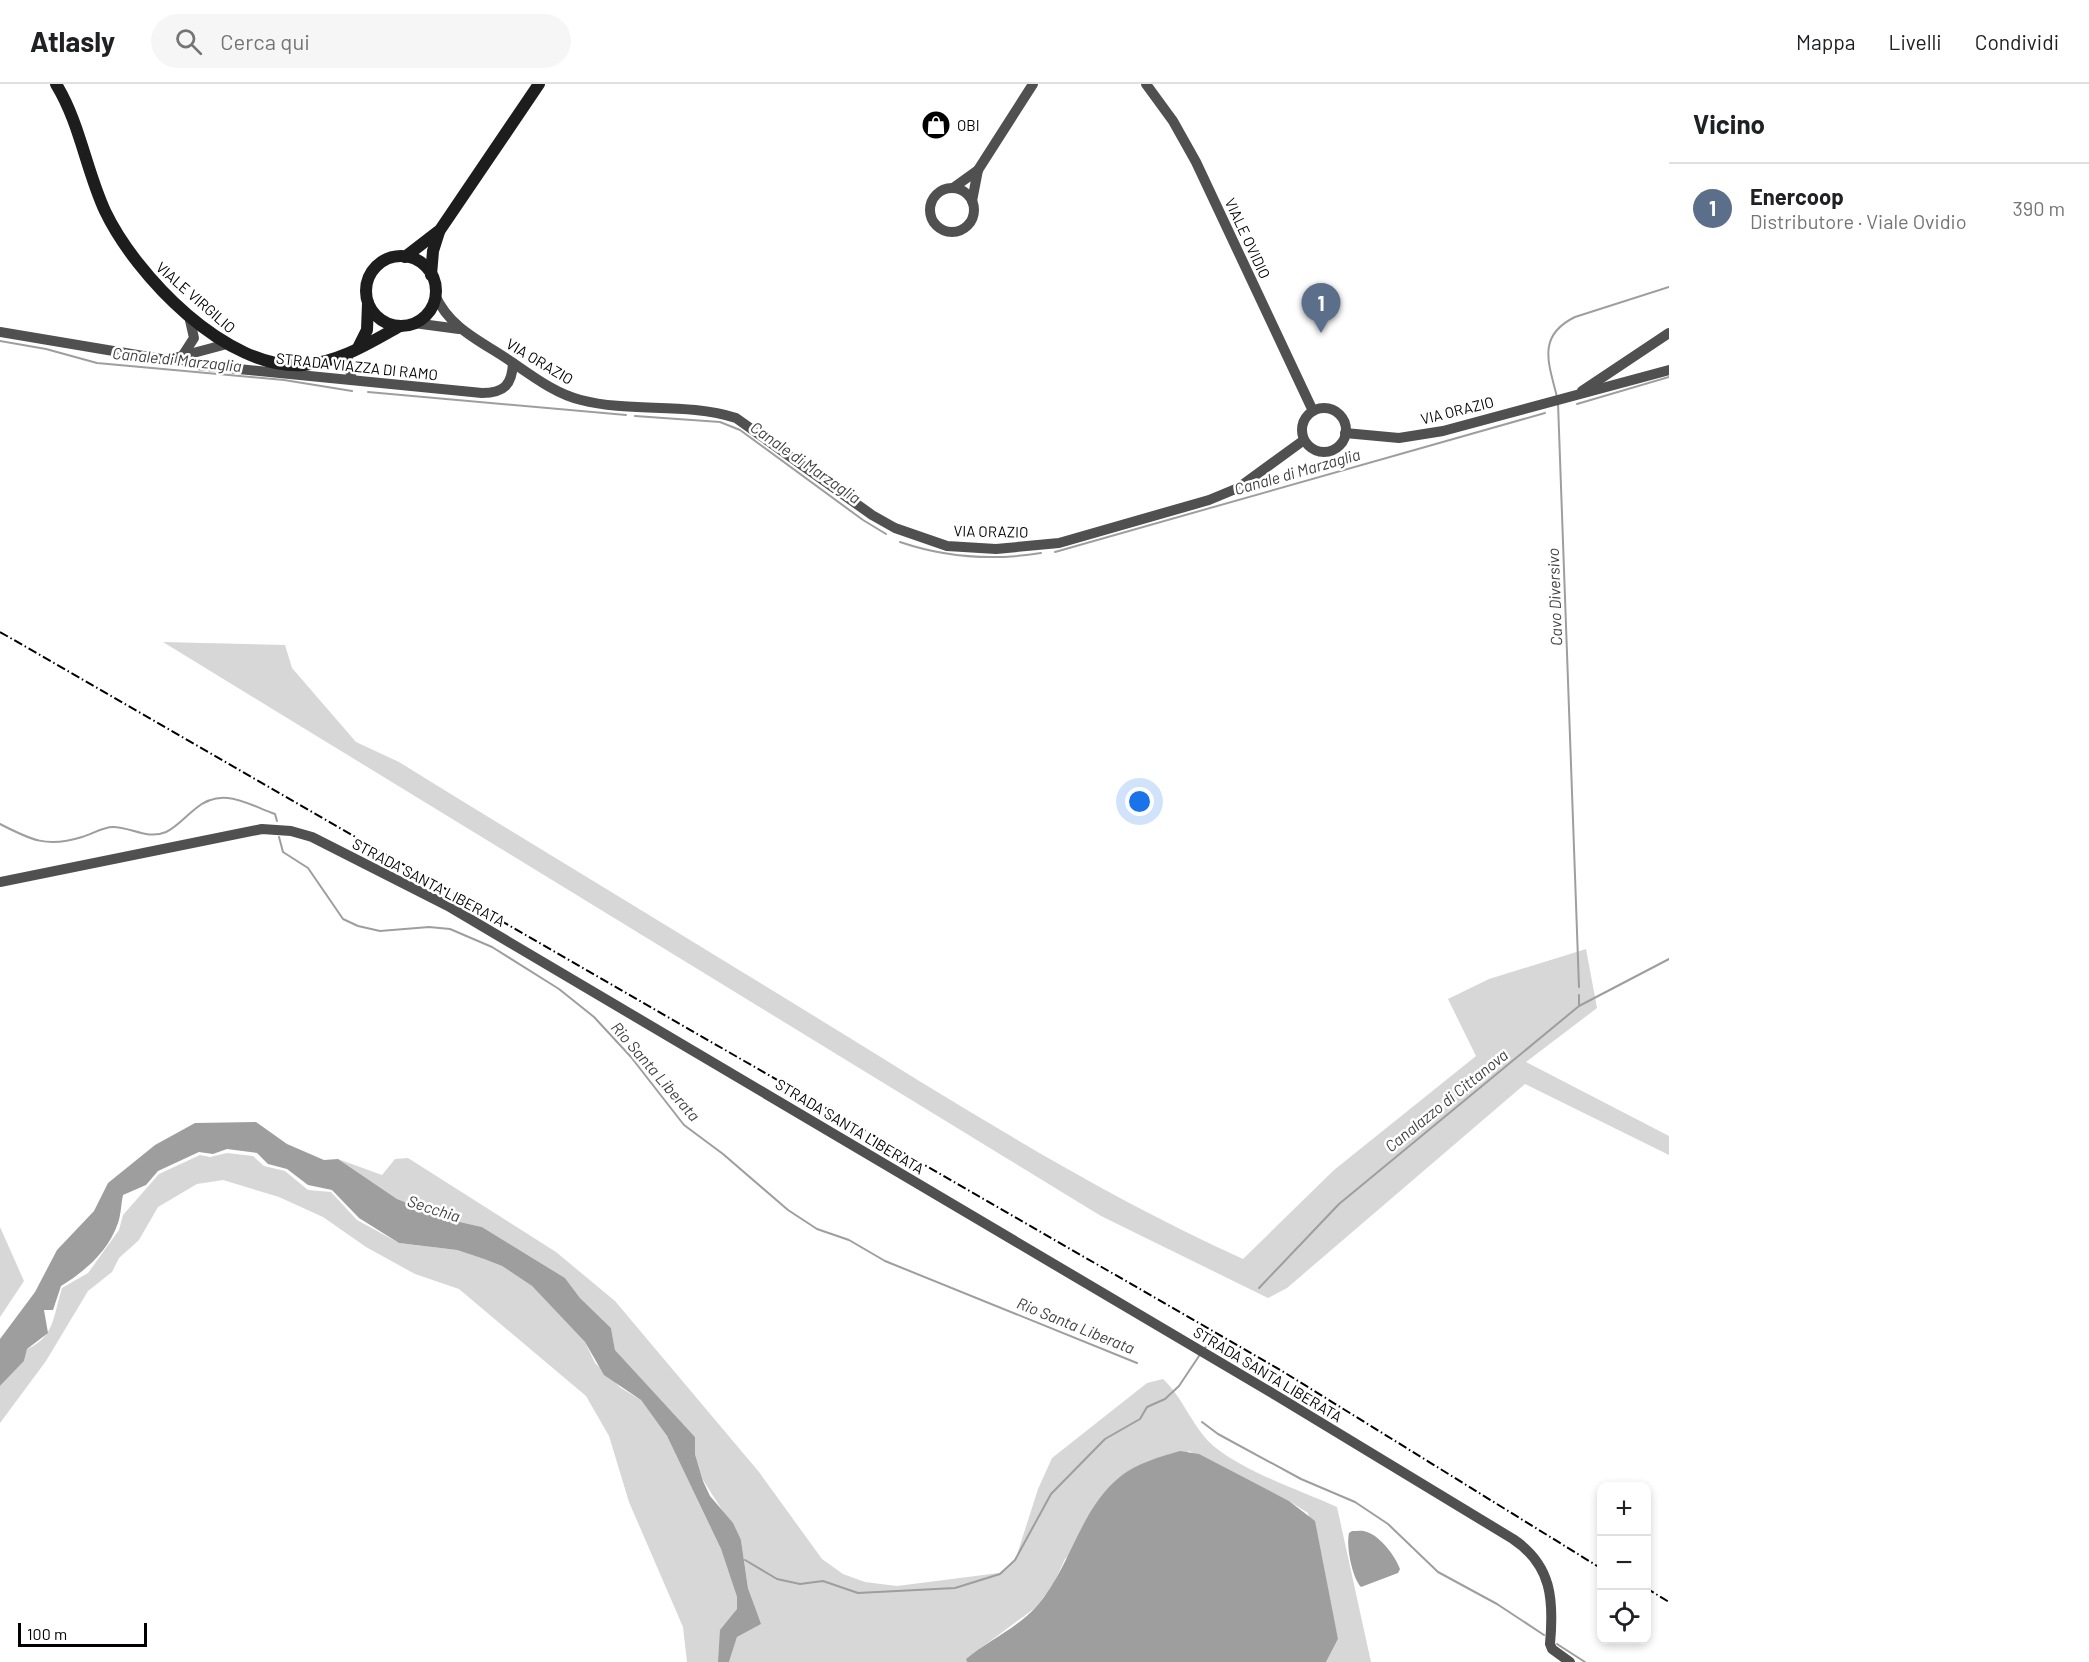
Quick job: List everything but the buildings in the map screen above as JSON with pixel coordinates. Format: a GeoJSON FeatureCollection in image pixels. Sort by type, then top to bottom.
{"type":"FeatureCollection","features":[{"type":"Feature","properties":{"kind":"street","name":"VIALE VIRGILIO"},"geometry":{"type":"LineString","coordinates":[[56,84],[76,124],[100,199],[119,237],[154,284],[226,344],[255,358],[283,364],[314,364],[347,355],[400,326]]}},
{"type":"Feature","properties":{"kind":"street"},"geometry":{"type":"LineString","coordinates":[[368,303],[377,317],[400,326],[414,323],[426,315],[435,295],[431,275],[433,251],[440,230],[539,84]]}},
{"type":"Feature","properties":{"kind":"street","name":"VIALE OVIDIO"},"geometry":{"type":"LineString","coordinates":[[1146,84],[1173,121],[1196,162],[1313,411]]}},
{"type":"Feature","properties":{"kind":"street"},"geometry":{"type":"LineString","coordinates":[[978,170],[972,201],[973,218],[966,227],[956,232],[940,229],[932,221],[930,204],[939,192],[953,188],[978,170],[1033,85]]}},
{"type":"Feature","properties":{"kind":"street"},"geometry":{"type":"LineString","coordinates":[[953,188],[965,192],[972,201]]}},
{"type":"Feature","properties":{"kind":"street"},"geometry":{"type":"LineString","coordinates":[[405,257],[440,230]]}},
{"type":"Feature","properties":{"kind":"street"},"geometry":{"type":"LineString","coordinates":[[358,348],[367,330],[366,285],[375,267],[386,260],[405,257],[420,262],[431,275]]}},
{"type":"Feature","properties":{"kind":"street","name":"VIA ORAZIO"},"geometry":{"type":"LineString","coordinates":[[435,295],[445,313],[460,329],[560,392],[580,400],[710,412],[736,418],[872,515],[905,533],[947,546],[996,549],[1045,546],[1182,508],[1238,488],[1304,440]]}},
{"type":"Feature","properties":{"kind":"street"},"geometry":{"type":"LineString","coordinates":[[179,358],[192,345],[194,338],[193,326],[188,313]]}},
{"type":"Feature","properties":{"kind":"street","name":"VIA ORAZIO"},"geometry":{"type":"LineString","coordinates":[[414,323],[460,329]]}},
{"type":"Feature","properties":{"kind":"street","name":"STRADA VIAZZA DI RAMO"},"geometry":{"type":"LineString","coordinates":[[0,332],[143,358],[166,360],[226,344]]}},
{"type":"Feature","properties":{"kind":"street","name":"VIA ORAZIO"},"geometry":{"type":"LineString","coordinates":[[1571,396],[1669,333]]}},
{"type":"Feature","properties":{"kind":"street"},"geometry":{"type":"LineString","coordinates":[[347,355],[352,380]]}},
{"type":"Feature","properties":{"kind":"street","name":"STRADA VIAZZA DI RAMO"},"geometry":{"type":"LineString","coordinates":[[179,358],[197,365],[496,392],[510,382],[513,363]]}},
{"type":"Feature","properties":{"kind":"street","name":"VIA ORAZIO"},"geometry":{"type":"LineString","coordinates":[[1345,433],[1384,438],[1443,431],[1669,370]]}},
{"type":"Feature","properties":{"kind":"street"},"geometry":{"type":"LineString","coordinates":[[1326,409],[1338,414],[1345,433],[1340,445],[1328,452],[1314,450],[1304,440],[1302,434],[1304,421],[1313,411],[1326,409]]}},
{"type":"Feature","properties":{"kind":"street","name":"STRADA SANTA LIBERATA"},"geometry":{"type":"LineString","coordinates":[[0,882],[262,829],[291,831],[312,837],[448,906],[1212,1357],[1527,1548],[1539,1561],[1548,1581],[1550,1644],[1552,1649],[1570,1662]]}},
{"type":"Feature","properties":{"kind":"shaded area"},"geometry":{"type":"Polygon","coordinates":[[[163,642],[285,645],[292,668],[356,742],[399,762],[1027,1146],[1134,1205],[1243,1259],[1334,1170],[1476,1056],[1448,999],[1489,979],[1586,949],[1597,1008],[1526,1062],[1669,1136],[1669,1155],[1525,1084],[1287,1288],[1268,1298],[1101,1216],[163,642]]]}},
{"type":"Feature","properties":{"kind":"shaded area"},"geometry":{"type":"Polygon","coordinates":[[[256,1122],[287,1144],[324,1160],[338,1159],[397,1199],[451,1220],[482,1227],[565,1278],[580,1298],[611,1328],[615,1350],[695,1437],[695,1454],[703,1481],[710,1496],[733,1523],[741,1540],[748,1588],[761,1624],[737,1637],[729,1662],[718,1662],[720,1630],[737,1609],[737,1597],[721,1549],[667,1436],[641,1400],[604,1375],[585,1342],[532,1286],[502,1266],[457,1250],[399,1243],[359,1218],[332,1190],[308,1185],[287,1169],[268,1164],[257,1153],[227,1149],[213,1154],[199,1152],[158,1171],[146,1185],[123,1195],[119,1220],[108,1243],[95,1260],[61,1286],[53,1310],[44,1310],[48,1333],[27,1349],[24,1361],[0,1386],[0,1339],[35,1292],[57,1250],[94,1211],[108,1183],[155,1145],[195,1123],[256,1122]]]}},
{"type":"Feature","properties":{"kind":"shaded area"},"geometry":{"type":"Polygon","coordinates":[[[227,1153],[253,1156],[264,1166],[285,1171],[308,1190],[331,1192],[357,1220],[399,1243],[457,1250],[502,1266],[532,1286],[585,1342],[595,1363],[621,1388],[641,1400],[667,1436],[721,1549],[737,1597],[737,1609],[732,1616],[718,1662],[687,1662],[683,1627],[629,1502],[609,1436],[586,1396],[459,1289],[415,1274],[366,1247],[323,1217],[279,1197],[223,1180],[197,1184],[158,1207],[139,1240],[119,1258],[112,1272],[88,1291],[46,1361],[0,1423],[0,1386],[24,1361],[27,1349],[48,1332],[62,1288],[88,1273],[119,1230],[123,1215],[159,1174],[200,1155],[210,1157],[227,1153]]]}},
{"type":"Feature","properties":{"kind":"shaded area"},"geometry":{"type":"Polygon","coordinates":[[[408,1158],[556,1252],[615,1301],[759,1472],[822,1559],[843,1574],[865,1582],[897,1586],[999,1573],[1015,1561],[1038,1489],[1052,1458],[1147,1383],[1163,1379],[1177,1395],[1208,1441],[1228,1457],[1258,1473],[1337,1507],[1371,1662],[1326,1662],[1338,1639],[1308,1513],[1289,1501],[1189,1451],[1065,1559],[1053,1585],[1035,1608],[966,1659],[967,1662],[729,1662],[737,1637],[760,1624],[748,1587],[741,1540],[703,1480],[695,1454],[695,1437],[615,1350],[611,1328],[580,1298],[565,1278],[482,1227],[451,1220],[397,1199],[338,1159],[382,1175],[395,1159],[408,1158]]]}},
{"type":"Feature","properties":{"kind":"shaded area"},"geometry":{"type":"Polygon","coordinates":[[[0,1227],[24,1281],[0,1317],[0,1227]]]}},
{"type":"Feature","properties":{"kind":"shaded area"},"geometry":{"type":"Polygon","coordinates":[[[1180,1451],[1199,1454],[1289,1501],[1315,1521],[1338,1639],[1326,1662],[967,1662],[966,1659],[1036,1607],[1058,1575],[1095,1505],[1121,1476],[1134,1467],[1180,1451]]]}},
{"type":"Feature","properties":{"kind":"shaded area"},"geometry":{"type":"Polygon","coordinates":[[[1352,1531],[1365,1531],[1382,1542],[1398,1564],[1400,1569],[1398,1573],[1361,1587],[1352,1569],[1349,1553],[1348,1539],[1352,1531]]]}},
{"type":"Feature","properties":{"kind":"waterway","name":"Cavo Diversivo"},"geometry":{"type":"LineString","coordinates":[[1557,397],[1548,352],[1550,342],[1563,325],[1575,317],[1669,287]]}},
{"type":"Feature","properties":{"kind":"waterway","name":"Canale di Marzaglia"},"geometry":{"type":"LineString","coordinates":[[0,341],[46,349],[97,363],[284,380],[352,391]]}},
{"type":"Feature","properties":{"kind":"waterway","name":"Canale di Marzaglia"},"geometry":{"type":"LineString","coordinates":[[1577,404],[1669,377]]}},
{"type":"Feature","properties":{"kind":"waterway","name":"Canale di Marzaglia"},"geometry":{"type":"LineString","coordinates":[[368,392],[626,415]]}},
{"type":"Feature","properties":{"kind":"waterway","name":"Cavo Diversivo"},"geometry":{"type":"LineString","coordinates":[[1558,403],[1579,987]]}},
{"type":"Feature","properties":{"kind":"waterway","name":"Canale di Marzaglia"},"geometry":{"type":"LineString","coordinates":[[1055,552],[1545,413]]}},
{"type":"Feature","properties":{"kind":"waterway","name":"Canale di Marzaglia"},"geometry":{"type":"LineString","coordinates":[[635,416],[720,422],[740,430],[863,520],[886,534]]}},
{"type":"Feature","properties":{"kind":"waterway","name":"Canale di Marzaglia"},"geometry":{"type":"LineString","coordinates":[[900,542],[952,555],[1005,557],[1041,553]]}},
{"type":"Feature","properties":{"kind":"waterway","name":"Rio Santa Liberata"},"geometry":{"type":"LineString","coordinates":[[0,824],[30,838],[49,842],[70,840],[113,827],[152,835],[166,832],[205,802],[225,798],[245,802],[275,814],[277,821]]}},
{"type":"Feature","properties":{"kind":"waterway","name":"Rio Santa Liberata"},"geometry":{"type":"LineString","coordinates":[[279,837],[283,852],[308,868],[343,919],[358,926],[380,931],[429,927],[450,929],[492,947],[559,989],[594,1017],[631,1057],[684,1125],[723,1154],[788,1210],[817,1229],[849,1240],[885,1261],[1137,1363]]}},
{"type":"Feature","properties":{"kind":"waterway","name":"Canalazzo di Cittanova"},"geometry":{"type":"LineString","coordinates":[[1259,1288],[1339,1204],[1579,1006],[1669,959]]}},
{"type":"Feature","properties":{"kind":"waterway"},"geometry":{"type":"LineString","coordinates":[[1579,995],[1579,1006]]}},
{"type":"Feature","properties":{"kind":"waterway","name":"Canalazzo di Cittanova"},"geometry":{"type":"LineString","coordinates":[[1204,1349],[1212,1340]]}},
{"type":"Feature","properties":{"kind":"waterway","name":"Canalazzo di Cittanova"},"geometry":{"type":"LineString","coordinates":[[745,1560],[777,1579],[800,1584],[823,1581],[858,1593],[955,1588],[1000,1574],[1015,1560],[1051,1494],[1105,1439],[1140,1419],[1147,1407],[1165,1399],[1179,1386],[1201,1353]]}},
{"type":"Feature","properties":{"kind":"waterway","name":"Rio Santa Liberata"},"geometry":{"type":"LineString","coordinates":[[1202,1422],[1218,1434],[1301,1479],[1355,1502],[1388,1524],[1438,1572],[1497,1604],[1544,1635]]}},
{"type":"Feature","properties":{"kind":"waterway","name":"Rio Santa Liberata"},"geometry":{"type":"LineString","coordinates":[[1557,1644],[1585,1662]]}},
{"type":"Feature","properties":{"kind":"railway"},"geometry":{"type":"LineString","coordinates":[[0,632],[1282,1371],[1597,1566]]}},
{"type":"Feature","properties":{"kind":"railway"},"geometry":{"type":"LineString","coordinates":[[1649,1590],[1669,1602]]}},
{"type":"Feature","properties":{"kind":"place","name":"OBI"},"geometry":{"type":"Point","coordinates":[936,125]}},
{"type":"Feature","properties":{"kind":"place","name":"Enercoop"},"geometry":{"type":"Point","coordinates":[1321,333]}},
{"type":"Feature","properties":{"kind":"water label","name":"Secchia"},"geometry":{"type":"Point","coordinates":[434,1208]}}]}
